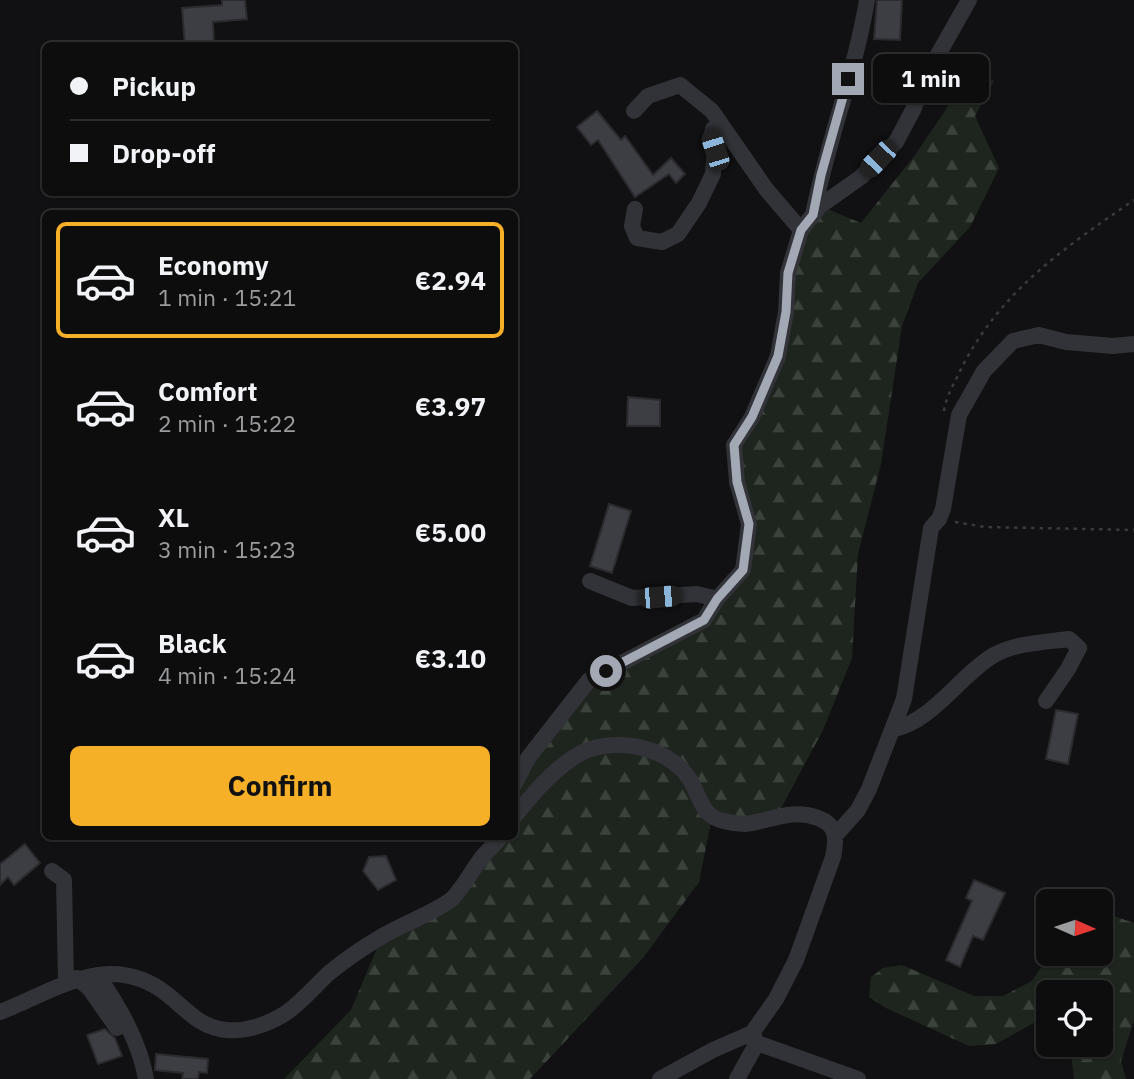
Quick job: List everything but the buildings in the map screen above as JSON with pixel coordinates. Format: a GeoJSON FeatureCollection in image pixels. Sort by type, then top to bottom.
{"type":"FeatureCollection","features":[{"type":"Feature","properties":{"kind":"street"},"geometry":{"type":"LineString","coordinates":[[813,215],[821,175],[862,31],[867,0]]}},
{"type":"Feature","properties":{"kind":"street"},"geometry":{"type":"LineString","coordinates":[[518,777],[528,758],[589,680],[704,620],[717,599],[743,570],[749,524],[737,482],[734,445],[752,417],[778,356],[786,312],[788,273],[801,230],[820,206],[861,177],[896,142],[913,110],[927,74],[969,0]]}},
{"type":"Feature","properties":{"kind":"street"},"geometry":{"type":"LineString","coordinates":[[634,111],[648,96],[680,85],[712,111],[766,189],[801,230]]}},
{"type":"Feature","properties":{"kind":"street"},"geometry":{"type":"LineString","coordinates":[[635,209],[632,226],[637,238],[662,242],[678,234],[699,203],[713,174],[715,150],[711,137],[713,130],[722,125]]}},
{"type":"Feature","properties":{"kind":"street"},"geometry":{"type":"LineString","coordinates":[[835,836],[858,810],[904,699],[931,528],[943,509],[959,415],[984,371],[1013,341],[1039,335],[1066,342],[1112,346],[1134,344]]}},
{"type":"Feature","properties":{"kind":"street"},"geometry":{"type":"LineString","coordinates":[[590,581],[632,598],[698,594],[717,599]]}},
{"type":"Feature","properties":{"kind":"street"},"geometry":{"type":"LineString","coordinates":[[893,729],[901,728],[927,711],[995,654],[1016,647],[1069,639],[1079,648],[1069,669],[1046,701]]}},
{"type":"Feature","properties":{"kind":"street"},"geometry":{"type":"LineString","coordinates":[[518,812],[551,775],[576,756],[619,745],[655,750],[672,761],[690,779],[701,804],[719,821],[742,824],[777,816],[806,814],[828,822],[835,836],[833,857],[796,960],[754,1038],[737,1079]]}},
{"type":"Feature","properties":{"kind":"street"},"geometry":{"type":"LineString","coordinates":[[481,858],[488,840]]}},
{"type":"Feature","properties":{"kind":"street"},"geometry":{"type":"LineString","coordinates":[[0,1013],[72,980],[97,975],[130,976],[151,983],[189,1016],[212,1027],[237,1031],[261,1025],[286,1013],[331,972],[382,936],[451,899],[497,840]]}},
{"type":"Feature","properties":{"kind":"street"},"geometry":{"type":"LineString","coordinates":[[52,871],[64,880],[72,980]]}},
{"type":"Feature","properties":{"kind":"street"},"geometry":{"type":"LineString","coordinates":[[97,975],[143,1061],[146,1079]]}},
{"type":"Feature","properties":{"kind":"street"},"geometry":{"type":"LineString","coordinates":[[72,980],[89,989],[118,1030]]}},
{"type":"Feature","properties":{"kind":"street"},"geometry":{"type":"LineString","coordinates":[[660,1079],[713,1050],[754,1038],[858,1079]]}},
{"type":"Feature","properties":{"kind":"path"},"geometry":{"type":"LineString","coordinates":[[939,519],[985,527],[1134,530]]}},
{"type":"Feature","properties":{"kind":"green space"},"geometry":{"type":"Polygon","coordinates":[[[974,68],[994,81],[975,116],[999,168],[970,227],[918,283],[902,326],[881,464],[858,554],[852,658],[823,730],[777,816],[712,817],[699,882],[643,958],[530,1079],[284,1079],[351,1010],[382,936],[451,899],[487,840],[518,840],[518,781],[589,680],[704,620],[743,570],[749,524],[734,445],[764,388],[788,273],[820,206],[861,223],[915,155],[974,68]]]}},
{"type":"Feature","properties":{"kind":"green space"},"geometry":{"type":"Polygon","coordinates":[[[1113,916],[1134,923],[1134,1020],[1121,1061],[1126,1079],[1074,1079],[1071,1057],[1113,1057],[1113,980],[1036,980],[1036,1022],[996,1044],[969,1046],[886,1008],[869,997],[871,977],[883,968],[902,965],[974,996],[1003,996],[1032,981],[1042,966],[1113,966],[1113,916]]]}},
{"type":"Feature","properties":{"kind":"route"},"geometry":{"type":"LineString","coordinates":[[606,671],[704,620],[717,599],[743,570],[749,524],[737,482],[734,445],[752,417],[778,356],[786,312],[788,273],[801,230],[813,215],[821,175],[848,79]]}}]}
